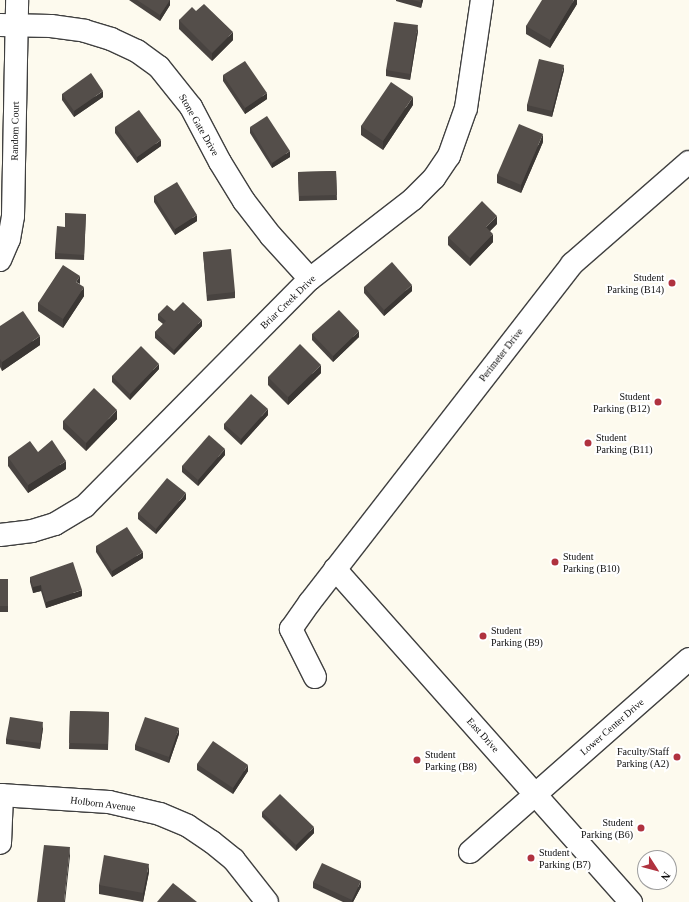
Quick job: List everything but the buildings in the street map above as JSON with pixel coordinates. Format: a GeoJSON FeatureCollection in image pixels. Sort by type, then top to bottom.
{"type":"FeatureCollection","features":[{"type":"Feature","properties":{"kind":"street","name":"Random Court"},"geometry":{"type":"LineString","coordinates":[[0,260],[9,238],[13,216],[8,25],[18,0]]}},
{"type":"Feature","properties":{"kind":"street","name":"Briar Creek Drive"},"geometry":{"type":"LineString","coordinates":[[0,535],[19,534],[49,526],[85,506],[310,279],[413,199],[434,178],[449,156],[466,108],[482,0]]}},
{"type":"Feature","properties":{"kind":"street","name":"Stone Gate Drive"},"geometry":{"type":"LineString","coordinates":[[8,25],[51,26],[92,33],[137,51],[159,67],[191,107],[220,162],[244,201],[271,236],[310,279]]}},
{"type":"Feature","properties":{"kind":"street","name":"Perimeter Drive"},"geometry":{"type":"LineString","coordinates":[[315,677],[291,629],[335,569],[572,264],[689,162]]}},
{"type":"Feature","properties":{"kind":"street","name":"East Drive"},"geometry":{"type":"LineString","coordinates":[[335,569],[630,902]]}},
{"type":"Feature","properties":{"kind":"street","name":"Lower Center Drive"},"geometry":{"type":"LineString","coordinates":[[470,852],[535,794],[686,668]]}},
{"type":"Feature","properties":{"kind":"street"},"geometry":{"type":"LineString","coordinates":[[0,843],[1,795]]}},
{"type":"Feature","properties":{"kind":"street","name":"Holborn Avenue"},"geometry":{"type":"LineString","coordinates":[[1,795],[109,802],[160,814],[188,826],[212,842],[234,860],[255,883],[267,902]]}},
{"type":"Feature","properties":{"kind":"place","name":"Student Parking (B14)"},"geometry":{"type":"Point","coordinates":[672,283]}},
{"type":"Feature","properties":{"kind":"place","name":"Student Parking (B12)"},"geometry":{"type":"Point","coordinates":[658,402]}},
{"type":"Feature","properties":{"kind":"place","name":"Student Parking (B11)"},"geometry":{"type":"Point","coordinates":[588,443]}},
{"type":"Feature","properties":{"kind":"place","name":"Student Parking (B10)"},"geometry":{"type":"Point","coordinates":[555,562]}},
{"type":"Feature","properties":{"kind":"place","name":"Student Parking (B9)"},"geometry":{"type":"Point","coordinates":[483,636]}},
{"type":"Feature","properties":{"kind":"place","name":"Faculty/Staff Parking (A2)"},"geometry":{"type":"Point","coordinates":[677,757]}},
{"type":"Feature","properties":{"kind":"place","name":"Student Parking (B8)"},"geometry":{"type":"Point","coordinates":[417,760]}},
{"type":"Feature","properties":{"kind":"place","name":"Student Parking (B6)"},"geometry":{"type":"Point","coordinates":[641,828]}},
{"type":"Feature","properties":{"kind":"place","name":"Student Parking (B7)"},"geometry":{"type":"Point","coordinates":[531,858]}}]}
